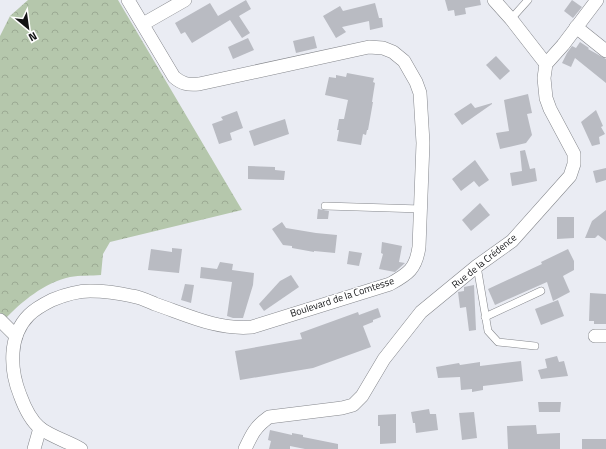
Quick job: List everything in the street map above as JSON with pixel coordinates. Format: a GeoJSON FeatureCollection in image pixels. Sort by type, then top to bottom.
{"type":"FeatureCollection","features":[{"type":"Feature","properties":{"kind":"street","name":"Boulevard de la Comtesse"},"geometry":{"type":"LineString","coordinates":[[81,449],[40,428],[30,418],[6,364],[22,323],[29,314],[43,304],[58,297],[74,293],[90,291],[112,292],[133,296],[212,324],[237,328],[252,327],[390,284],[410,270],[418,259],[423,143],[420,93],[413,76],[404,61],[393,52],[383,48],[369,47],[189,85],[180,82],[174,77],[128,0]]}},
{"type":"Feature","properties":{"kind":"street"},"geometry":{"type":"LineString","coordinates":[[143,24],[184,0]]}},
{"type":"Feature","properties":{"kind":"street"},"geometry":{"type":"LineString","coordinates":[[494,0],[512,19],[546,64],[597,0]]}},
{"type":"Feature","properties":{"kind":"street"},"geometry":{"type":"LineString","coordinates":[[576,27],[606,51]]}},
{"type":"Feature","properties":{"kind":"street","name":"Rue de la Crédence"},"geometry":{"type":"LineString","coordinates":[[245,449],[253,431],[259,424],[269,417],[342,408],[353,405],[362,396],[384,359],[421,312],[477,266],[512,241],[570,176],[574,164],[574,154],[550,109],[546,98],[544,78],[546,64]]}},
{"type":"Feature","properties":{"kind":"street"},"geometry":{"type":"LineString","coordinates":[[0,320],[16,336]]}},
{"type":"Feature","properties":{"kind":"street"},"geometry":{"type":"LineString","coordinates":[[34,449],[40,428]]}},
{"type":"Feature","properties":{"kind":"lane"},"geometry":{"type":"LineString","coordinates":[[512,19],[528,0]]}},
{"type":"Feature","properties":{"kind":"lane"},"geometry":{"type":"LineString","coordinates":[[325,206],[420,209]]}},
{"type":"Feature","properties":{"kind":"lane"},"geometry":{"type":"LineString","coordinates":[[477,266],[488,331],[498,342],[535,346]]}},
{"type":"Feature","properties":{"kind":"lane"},"geometry":{"type":"LineString","coordinates":[[485,317],[541,290]]}},
{"type":"Feature","properties":{"kind":"green space"},"geometry":{"type":"Polygon","coordinates":[[[28,0],[118,0],[242,210],[110,242],[103,254],[101,275],[70,277],[42,288],[18,306],[4,320],[0,316],[0,36],[10,16],[28,0]]]}},
{"type":"Feature","properties":{"kind":"building"},"geometry":{"type":"Polygon","coordinates":[[[246,0],[251,9],[239,16],[250,33],[242,38],[230,20],[192,43],[185,32],[181,34],[175,23],[210,3],[218,16],[246,0]]]}},
{"type":"Feature","properties":{"kind":"building"},"geometry":{"type":"Polygon","coordinates":[[[445,0],[480,0],[481,5],[465,8],[466,14],[455,16],[454,10],[448,11],[445,0]]]}},
{"type":"Feature","properties":{"kind":"building"},"geometry":{"type":"Polygon","coordinates":[[[572,0],[582,7],[573,18],[564,11],[572,0]]]}},
{"type":"Feature","properties":{"kind":"building"},"geometry":{"type":"Polygon","coordinates":[[[375,3],[379,18],[382,18],[383,27],[370,30],[369,21],[342,27],[346,32],[336,38],[323,16],[340,6],[343,11],[375,3]]]}},
{"type":"Feature","properties":{"kind":"building"},"geometry":{"type":"Polygon","coordinates":[[[314,36],[317,48],[296,53],[293,41],[314,36]]]}},
{"type":"Feature","properties":{"kind":"building"},"geometry":{"type":"Polygon","coordinates":[[[248,38],[254,50],[233,59],[228,47],[248,38]]]}},
{"type":"Feature","properties":{"kind":"building"},"geometry":{"type":"Polygon","coordinates":[[[580,42],[589,48],[588,49],[606,59],[606,83],[575,58],[571,67],[562,63],[572,46],[576,48],[580,42]]]}},
{"type":"Feature","properties":{"kind":"building"},"geometry":{"type":"Polygon","coordinates":[[[496,56],[510,71],[500,80],[486,65],[496,56]]]}},
{"type":"Feature","properties":{"kind":"building"},"geometry":{"type":"Polygon","coordinates":[[[347,73],[374,78],[373,82],[375,83],[368,130],[366,135],[363,134],[361,145],[337,141],[339,119],[344,119],[348,100],[325,95],[329,77],[336,78],[336,75],[346,77],[347,73]]]}},
{"type":"Feature","properties":{"kind":"building"},"geometry":{"type":"Polygon","coordinates":[[[528,94],[532,113],[527,114],[532,135],[526,143],[500,149],[496,133],[509,131],[504,100],[528,94]]]}},
{"type":"Feature","properties":{"kind":"building"},"geometry":{"type":"Polygon","coordinates":[[[471,103],[475,108],[492,104],[462,125],[454,114],[471,103]]]}},
{"type":"Feature","properties":{"kind":"building"},"geometry":{"type":"Polygon","coordinates":[[[596,110],[603,126],[601,127],[605,134],[599,137],[600,144],[592,146],[581,122],[596,110]]]}},
{"type":"Feature","properties":{"kind":"building"},"geometry":{"type":"Polygon","coordinates":[[[237,111],[243,128],[230,133],[232,140],[219,144],[212,124],[223,120],[221,117],[237,111]]]}},
{"type":"Feature","properties":{"kind":"building"},"geometry":{"type":"Polygon","coordinates":[[[285,119],[289,134],[254,146],[249,131],[285,119]]]}},
{"type":"Feature","properties":{"kind":"building"},"geometry":{"type":"Polygon","coordinates":[[[525,150],[530,169],[535,168],[537,181],[512,186],[510,173],[522,171],[520,151],[525,150]]]}},
{"type":"Feature","properties":{"kind":"building"},"geometry":{"type":"Polygon","coordinates":[[[475,160],[489,180],[479,187],[474,181],[461,191],[452,179],[475,160]]]}},
{"type":"Feature","properties":{"kind":"building"},"geometry":{"type":"Polygon","coordinates":[[[248,166],[275,167],[275,170],[285,171],[284,180],[248,179],[248,166]]]}},
{"type":"Feature","properties":{"kind":"building"},"geometry":{"type":"Polygon","coordinates":[[[606,168],[606,180],[596,183],[593,171],[606,168]]]}},
{"type":"Feature","properties":{"kind":"building"},"geometry":{"type":"Polygon","coordinates":[[[480,203],[490,215],[471,231],[462,220],[480,203]]]}},
{"type":"Feature","properties":{"kind":"building"},"geometry":{"type":"Polygon","coordinates":[[[318,209],[329,211],[328,219],[317,219],[318,209]]]}},
{"type":"Feature","properties":{"kind":"building"},"geometry":{"type":"Polygon","coordinates":[[[606,210],[606,241],[598,235],[595,238],[585,238],[592,221],[606,210]]]}},
{"type":"Feature","properties":{"kind":"building"},"geometry":{"type":"Polygon","coordinates":[[[557,217],[574,217],[574,238],[557,239],[557,217]]]}},
{"type":"Feature","properties":{"kind":"building"},"geometry":{"type":"Polygon","coordinates":[[[282,222],[286,228],[337,235],[335,253],[314,252],[283,245],[272,229],[282,222]]]}},
{"type":"Feature","properties":{"kind":"building"},"geometry":{"type":"Polygon","coordinates":[[[382,242],[402,246],[399,262],[405,263],[395,272],[379,269],[383,254],[381,253],[382,242]]]}},
{"type":"Feature","properties":{"kind":"building"},"geometry":{"type":"Polygon","coordinates":[[[172,248],[182,249],[179,273],[148,270],[151,249],[172,252],[172,248]]]}},
{"type":"Feature","properties":{"kind":"building"},"geometry":{"type":"Polygon","coordinates":[[[568,249],[574,261],[574,270],[563,276],[570,292],[553,301],[547,282],[495,305],[488,289],[542,264],[541,262],[568,249]]]}},
{"type":"Feature","properties":{"kind":"building"},"geometry":{"type":"Polygon","coordinates":[[[349,251],[362,253],[359,266],[347,264],[349,251]]]}},
{"type":"Feature","properties":{"kind":"building"},"geometry":{"type":"Polygon","coordinates":[[[220,262],[233,264],[232,270],[254,273],[253,285],[243,318],[233,318],[227,316],[232,282],[200,278],[201,267],[217,269],[220,262]]]}},
{"type":"Feature","properties":{"kind":"building"},"geometry":{"type":"Polygon","coordinates":[[[291,275],[299,287],[264,311],[259,304],[280,281],[291,275]]]}},
{"type":"Feature","properties":{"kind":"building"},"geometry":{"type":"Polygon","coordinates":[[[185,284],[194,285],[191,303],[181,300],[185,284]]]}},
{"type":"Feature","properties":{"kind":"building"},"geometry":{"type":"Polygon","coordinates":[[[474,285],[476,330],[469,331],[466,307],[460,308],[458,292],[464,291],[464,287],[474,285]]]}},
{"type":"Feature","properties":{"kind":"building"},"geometry":{"type":"Polygon","coordinates":[[[590,293],[606,294],[606,324],[594,324],[594,321],[589,321],[590,293]]]}},
{"type":"Feature","properties":{"kind":"building"},"geometry":{"type":"Polygon","coordinates":[[[558,300],[564,316],[541,325],[535,309],[558,300]]]}},
{"type":"Feature","properties":{"kind":"building"},"geometry":{"type":"Polygon","coordinates":[[[378,308],[381,317],[363,326],[371,347],[313,368],[240,380],[235,351],[302,339],[300,333],[358,312],[359,315],[378,308]]]}},
{"type":"Feature","properties":{"kind":"building"},"geometry":{"type":"Polygon","coordinates":[[[557,356],[559,362],[564,361],[568,376],[541,379],[538,370],[547,368],[545,359],[557,356]]]}},
{"type":"Feature","properties":{"kind":"building"},"geometry":{"type":"Polygon","coordinates":[[[521,361],[523,381],[483,386],[483,390],[472,392],[472,389],[461,390],[460,377],[438,378],[436,367],[459,363],[460,365],[480,362],[480,366],[521,361]]]}},
{"type":"Feature","properties":{"kind":"building"},"geometry":{"type":"Polygon","coordinates":[[[538,402],[561,402],[560,412],[539,412],[538,402]]]}},
{"type":"Feature","properties":{"kind":"building"},"geometry":{"type":"Polygon","coordinates":[[[429,409],[430,414],[436,414],[438,430],[416,433],[415,423],[413,423],[411,412],[429,409]]]}},
{"type":"Feature","properties":{"kind":"building"},"geometry":{"type":"Polygon","coordinates":[[[474,412],[477,438],[462,440],[459,413],[474,412]]]}},
{"type":"Feature","properties":{"kind":"building"},"geometry":{"type":"Polygon","coordinates":[[[396,414],[396,443],[380,444],[380,426],[378,426],[378,415],[396,414]]]}},
{"type":"Feature","properties":{"kind":"building"},"geometry":{"type":"Polygon","coordinates":[[[536,425],[537,434],[560,433],[560,449],[508,449],[507,426],[536,425]]]}},
{"type":"Feature","properties":{"kind":"building"},"geometry":{"type":"Polygon","coordinates":[[[270,430],[292,435],[292,433],[303,435],[303,437],[338,444],[338,449],[305,449],[290,446],[290,449],[269,449],[271,441],[268,440],[270,430]]]}},
{"type":"Feature","properties":{"kind":"building"},"geometry":{"type":"Polygon","coordinates":[[[582,439],[606,439],[606,449],[582,449],[582,439]]]}}]}
